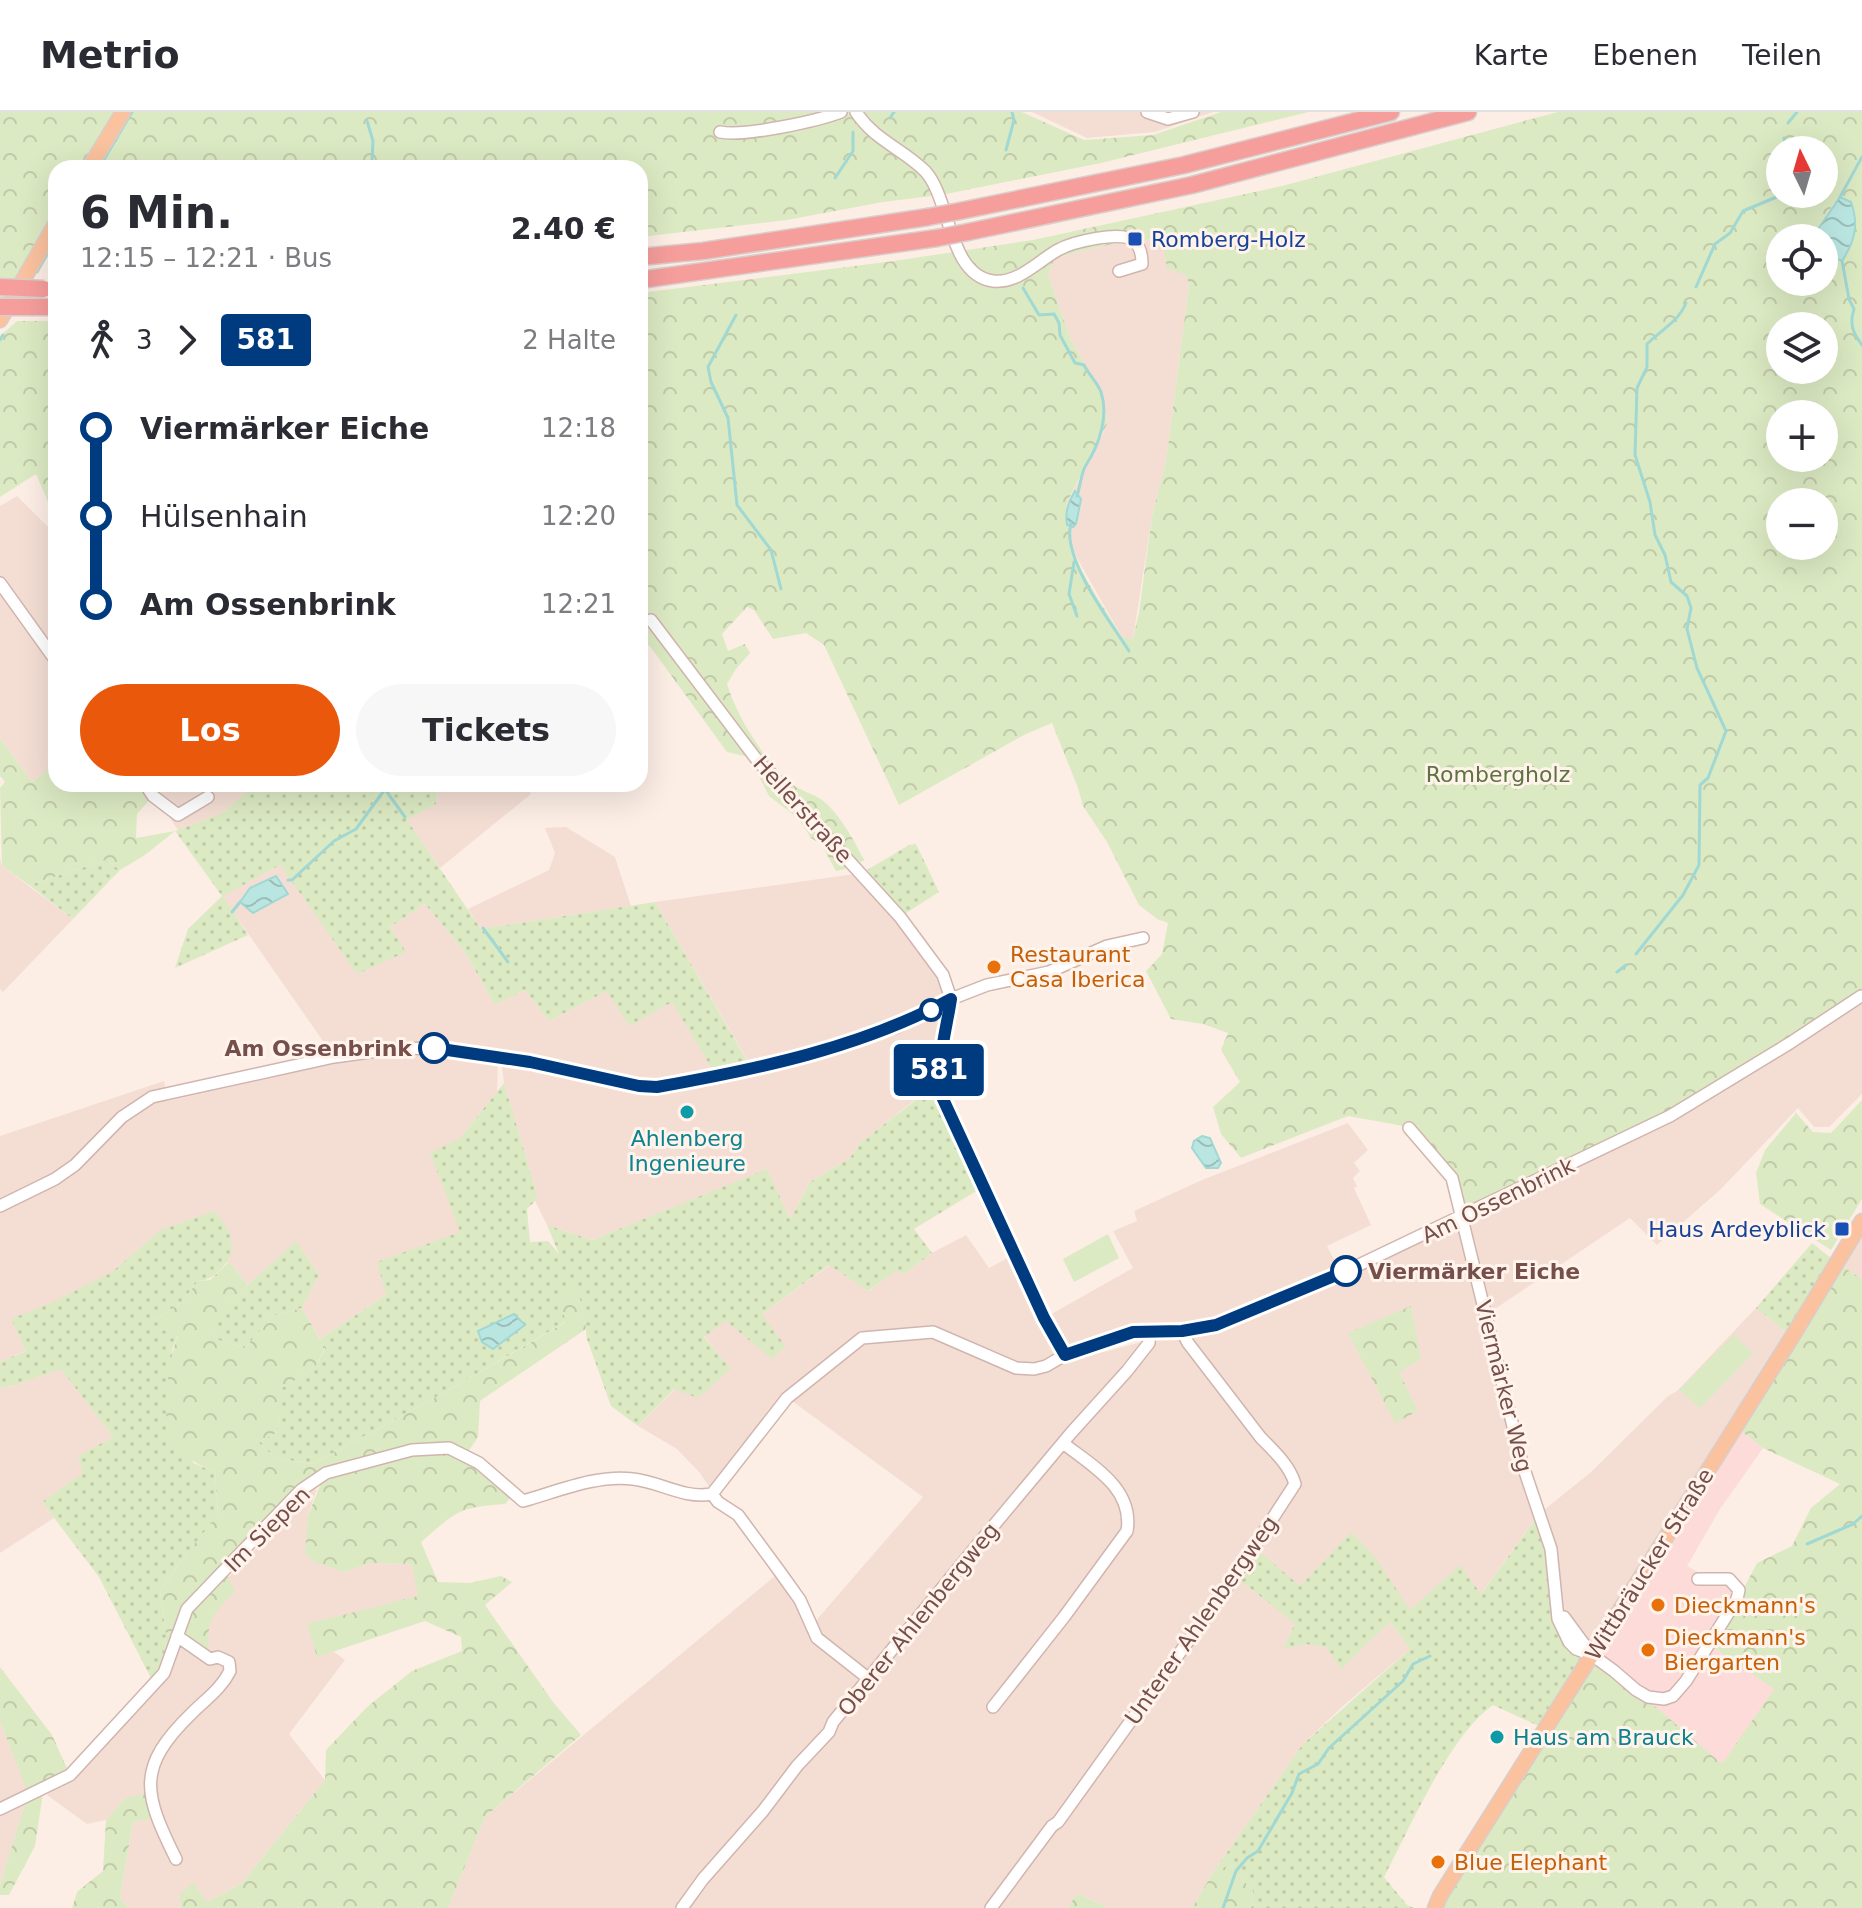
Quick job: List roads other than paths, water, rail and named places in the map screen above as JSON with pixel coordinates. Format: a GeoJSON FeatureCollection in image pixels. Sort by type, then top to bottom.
{"type":"FeatureCollection","features":[{"type":"Feature","properties":{"kind":"highway"},"geometry":{"type":"LineString","coordinates":[[648,256],[779,240],[960,211],[1184,165],[1391,112]]}},
{"type":"Feature","properties":{"kind":"highway"},"geometry":{"type":"LineString","coordinates":[[648,279],[968,232],[1219,178],[1468,112]]}},
{"type":"Feature","properties":{"kind":"highway"},"geometry":{"type":"LineString","coordinates":[[0,287],[48,289]]}},
{"type":"Feature","properties":{"kind":"highway"},"geometry":{"type":"LineString","coordinates":[[0,307],[48,307]]}},
{"type":"Feature","properties":{"kind":"main road"},"geometry":{"type":"LineString","coordinates":[[94,160],[123,112]]}},
{"type":"Feature","properties":{"kind":"main road"},"geometry":{"type":"LineString","coordinates":[[0,320],[48,237]]}},
{"type":"Feature","properties":{"kind":"main road","name":"Wittbräucker Straße"},"geometry":{"type":"LineString","coordinates":[[1435,1908],[1862,1221]]}},
{"type":"Feature","properties":{"kind":"street"},"geometry":{"type":"LineString","coordinates":[[720,132],[735,135],[841,112]]}},
{"type":"Feature","properties":{"kind":"street"},"geometry":{"type":"LineString","coordinates":[[856,112],[874,134],[921,168],[932,181],[941,197],[958,251],[965,263],[984,278],[1008,280],[1070,245],[1124,237],[1137,244],[1142,264],[1119,271]]}},
{"type":"Feature","properties":{"kind":"street"},"geometry":{"type":"LineString","coordinates":[[1147,112],[1168,119],[1193,112]]}},
{"type":"Feature","properties":{"kind":"street"},"geometry":{"type":"LineString","coordinates":[[0,583],[48,650]]}},
{"type":"Feature","properties":{"kind":"street","name":"Hellerstraße"},"geometry":{"type":"LineString","coordinates":[[651,620],[757,760],[900,917],[943,975],[951,999]]}},
{"type":"Feature","properties":{"kind":"street"},"geometry":{"type":"LineString","coordinates":[[150,792],[178,815],[208,797]]}},
{"type":"Feature","properties":{"kind":"street"},"geometry":{"type":"LineString","coordinates":[[0,1206],[55,1179],[75,1165],[122,1117],[152,1097],[334,1057],[392,1049],[432,1048],[530,1062],[639,1086],[657,1087],[803,1057],[897,1027],[951,999],[987,985],[1049,972],[1107,946],[1143,938]]}},
{"type":"Feature","properties":{"kind":"street","name":"Am Ossenbrink"},"geometry":{"type":"LineString","coordinates":[[1065,1355],[1119,1335],[1150,1330],[1182,1331],[1216,1325],[1338,1275],[1670,1116],[1861,996]]}},
{"type":"Feature","properties":{"kind":"street"},"geometry":{"type":"LineString","coordinates":[[869,1679],[817,1638],[800,1600],[780,1572],[738,1515],[718,1502],[712,1494],[787,1398],[862,1338],[933,1332],[1016,1368],[1046,1366],[1065,1355],[1044,1318],[943,1099],[939,1081],[940,1064],[951,999]]}},
{"type":"Feature","properties":{"kind":"street","name":"Viermärker Weg"},"geometry":{"type":"LineString","coordinates":[[1409,1128],[1450,1174],[1522,1463],[1551,1549],[1561,1628],[1569,1642],[1576,1649],[1592,1655],[1648,1697],[1664,1699],[1673,1696],[1686,1681],[1737,1599],[1739,1590],[1729,1579],[1698,1579]]}},
{"type":"Feature","properties":{"kind":"street","name":"Oberer Ahlenbergweg"},"geometry":{"type":"LineString","coordinates":[[682,1908],[703,1879],[829,1732],[833,1722],[925,1608],[1149,1343],[1150,1330]]}},
{"type":"Feature","properties":{"kind":"street","name":"Unterer Ahlenbergweg"},"geometry":{"type":"LineString","coordinates":[[991,1908],[1058,1822],[1235,1576],[1295,1484],[1282,1461],[1261,1438],[1182,1331]]}},
{"type":"Feature","properties":{"kind":"street"},"geometry":{"type":"LineString","coordinates":[[993,1707],[1127,1531],[1130,1516],[1115,1484],[1063,1443]]}},
{"type":"Feature","properties":{"kind":"street","name":"Im Siepen"},"geometry":{"type":"LineString","coordinates":[[0,1809],[70,1775],[164,1673],[187,1609],[301,1490],[337,1469],[412,1450],[449,1448],[479,1463],[523,1501],[615,1479],[644,1481],[697,1496],[712,1494]]}},
{"type":"Feature","properties":{"kind":"street"},"geometry":{"type":"LineString","coordinates":[[176,1859],[151,1802],[153,1768],[175,1729],[216,1691],[230,1671],[229,1662],[218,1657],[210,1659],[177,1636]]}},
{"type":"Feature","properties":{"kind":"water"},"geometry":{"type":"Polygon","coordinates":[[[1840,197],[1851,202],[1855,225],[1853,239],[1842,261],[1838,259],[1838,224],[1822,224],[1832,208],[1838,208],[1840,197]]]}},
{"type":"Feature","properties":{"kind":"water"},"geometry":{"type":"Polygon","coordinates":[[[1075,491],[1081,499],[1073,527],[1067,525],[1066,516],[1075,491]]]}},
{"type":"Feature","properties":{"kind":"water"},"geometry":{"type":"Polygon","coordinates":[[[276,876],[288,894],[253,913],[240,902],[250,888],[276,876]]]}},
{"type":"Feature","properties":{"kind":"water"},"geometry":{"type":"Polygon","coordinates":[[[1202,1136],[1210,1138],[1221,1163],[1218,1168],[1206,1168],[1192,1148],[1194,1141],[1202,1136]]]}},
{"type":"Feature","properties":{"kind":"water"},"geometry":{"type":"Polygon","coordinates":[[[514,1314],[525,1325],[493,1349],[482,1342],[478,1331],[514,1314]]]}},
{"type":"Feature","properties":{"kind":"waterway"},"geometry":{"type":"LineString","coordinates":[[104,160],[132,112]]}},
{"type":"Feature","properties":{"kind":"waterway"},"geometry":{"type":"LineString","coordinates":[[890,118],[894,112]]}},
{"type":"Feature","properties":{"kind":"waterway"},"geometry":{"type":"LineString","coordinates":[[1006,150],[1014,120],[1012,112]]}},
{"type":"Feature","properties":{"kind":"waterway"},"geometry":{"type":"LineString","coordinates":[[1788,123],[1797,112]]}},
{"type":"Feature","properties":{"kind":"waterway"},"geometry":{"type":"LineString","coordinates":[[367,121],[373,141],[372,160]]}},
{"type":"Feature","properties":{"kind":"waterway"},"geometry":{"type":"LineString","coordinates":[[835,178],[853,151],[853,132]]}},
{"type":"Feature","properties":{"kind":"waterway"},"geometry":{"type":"LineString","coordinates":[[1840,197],[1862,157]]}},
{"type":"Feature","properties":{"kind":"waterway"},"geometry":{"type":"LineString","coordinates":[[1696,287],[1715,244],[1730,233],[1743,211],[1766,201]]}},
{"type":"Feature","properties":{"kind":"waterway"},"geometry":{"type":"LineString","coordinates":[[37,272],[48,253]]}},
{"type":"Feature","properties":{"kind":"waterway"},"geometry":{"type":"LineString","coordinates":[[1842,261],[1849,299],[1854,309],[1853,328],[1862,345]]}},
{"type":"Feature","properties":{"kind":"waterway"},"geometry":{"type":"LineString","coordinates":[[1023,288],[1039,315],[1054,314],[1060,335],[1075,363],[1084,365],[1101,392],[1104,411],[1101,430],[1083,472],[1077,496]]}},
{"type":"Feature","properties":{"kind":"waterway"},"geometry":{"type":"LineString","coordinates":[[1636,954],[1683,895],[1699,865],[1700,785],[1708,778],[1726,731],[1697,668],[1687,629],[1691,608],[1687,596],[1671,582],[1665,555],[1655,535],[1650,502],[1635,455],[1637,388],[1647,367],[1647,344],[1674,320],[1686,303]]}},
{"type":"Feature","properties":{"kind":"waterway"},"geometry":{"type":"LineString","coordinates":[[736,315],[708,367],[711,382],[728,418],[737,505],[771,550],[781,589]]}},
{"type":"Feature","properties":{"kind":"waterway"},"geometry":{"type":"LineString","coordinates":[[0,340],[3,335]]}},
{"type":"Feature","properties":{"kind":"waterway"},"geometry":{"type":"LineString","coordinates":[[1071,523],[1073,554],[1080,571],[1129,651]]}},
{"type":"Feature","properties":{"kind":"waterway"},"geometry":{"type":"LineString","coordinates":[[1074,562],[1069,594],[1077,616]]}},
{"type":"Feature","properties":{"kind":"waterway"},"geometry":{"type":"LineString","coordinates":[[288,880],[292,880],[334,841],[356,829],[383,792]]}},
{"type":"Feature","properties":{"kind":"waterway"},"geometry":{"type":"LineString","coordinates":[[387,792],[405,817]]}},
{"type":"Feature","properties":{"kind":"waterway"},"geometry":{"type":"LineString","coordinates":[[232,912],[240,902]]}},
{"type":"Feature","properties":{"kind":"waterway"},"geometry":{"type":"LineString","coordinates":[[483,928],[508,962]]}},
{"type":"Feature","properties":{"kind":"waterway"},"geometry":{"type":"LineString","coordinates":[[1617,972],[1626,965]]}},
{"type":"Feature","properties":{"kind":"waterway"},"geometry":{"type":"LineString","coordinates":[[1807,1544],[1853,1524],[1862,1516]]}},
{"type":"Feature","properties":{"kind":"waterway"},"geometry":{"type":"LineString","coordinates":[[1223,1908],[1236,1871],[1258,1851],[1292,1793],[1299,1774],[1318,1764],[1329,1748],[1403,1681],[1413,1664],[1430,1656]]}},
{"type":"Feature","properties":{"kind":"place","name":"Romberg-Holz"},"geometry":{"type":"Point","coordinates":[1135,239]}},
{"type":"Feature","properties":{"kind":"place","name":"Restaurant Casa Iberica"},"geometry":{"type":"Point","coordinates":[994,967]}},
{"type":"Feature","properties":{"kind":"place","name":"Am Ossenbrink"},"geometry":{"type":"Point","coordinates":[434,1048]}},
{"type":"Feature","properties":{"kind":"place","name":"Ahlenberg Ingenieure"},"geometry":{"type":"Point","coordinates":[687,1112]}},
{"type":"Feature","properties":{"kind":"place","name":"Haus Ardeyblick"},"geometry":{"type":"Point","coordinates":[1842,1229]}},
{"type":"Feature","properties":{"kind":"place","name":"Viermärker Eiche"},"geometry":{"type":"Point","coordinates":[1346,1271]}},
{"type":"Feature","properties":{"kind":"place","name":"Dieckmann's"},"geometry":{"type":"Point","coordinates":[1658,1605]}},
{"type":"Feature","properties":{"kind":"place","name":"Dieckmann's Biergarten"},"geometry":{"type":"Point","coordinates":[1648,1650]}},
{"type":"Feature","properties":{"kind":"place","name":"Haus am Brauck"},"geometry":{"type":"Point","coordinates":[1497,1737]}},
{"type":"Feature","properties":{"kind":"place","name":"Blue Elephant"},"geometry":{"type":"Point","coordinates":[1438,1862]}},
{"type":"Feature","properties":{"kind":"park label","name":"Rombergholz"},"geometry":{"type":"Point","coordinates":[1498,774]}}]}
